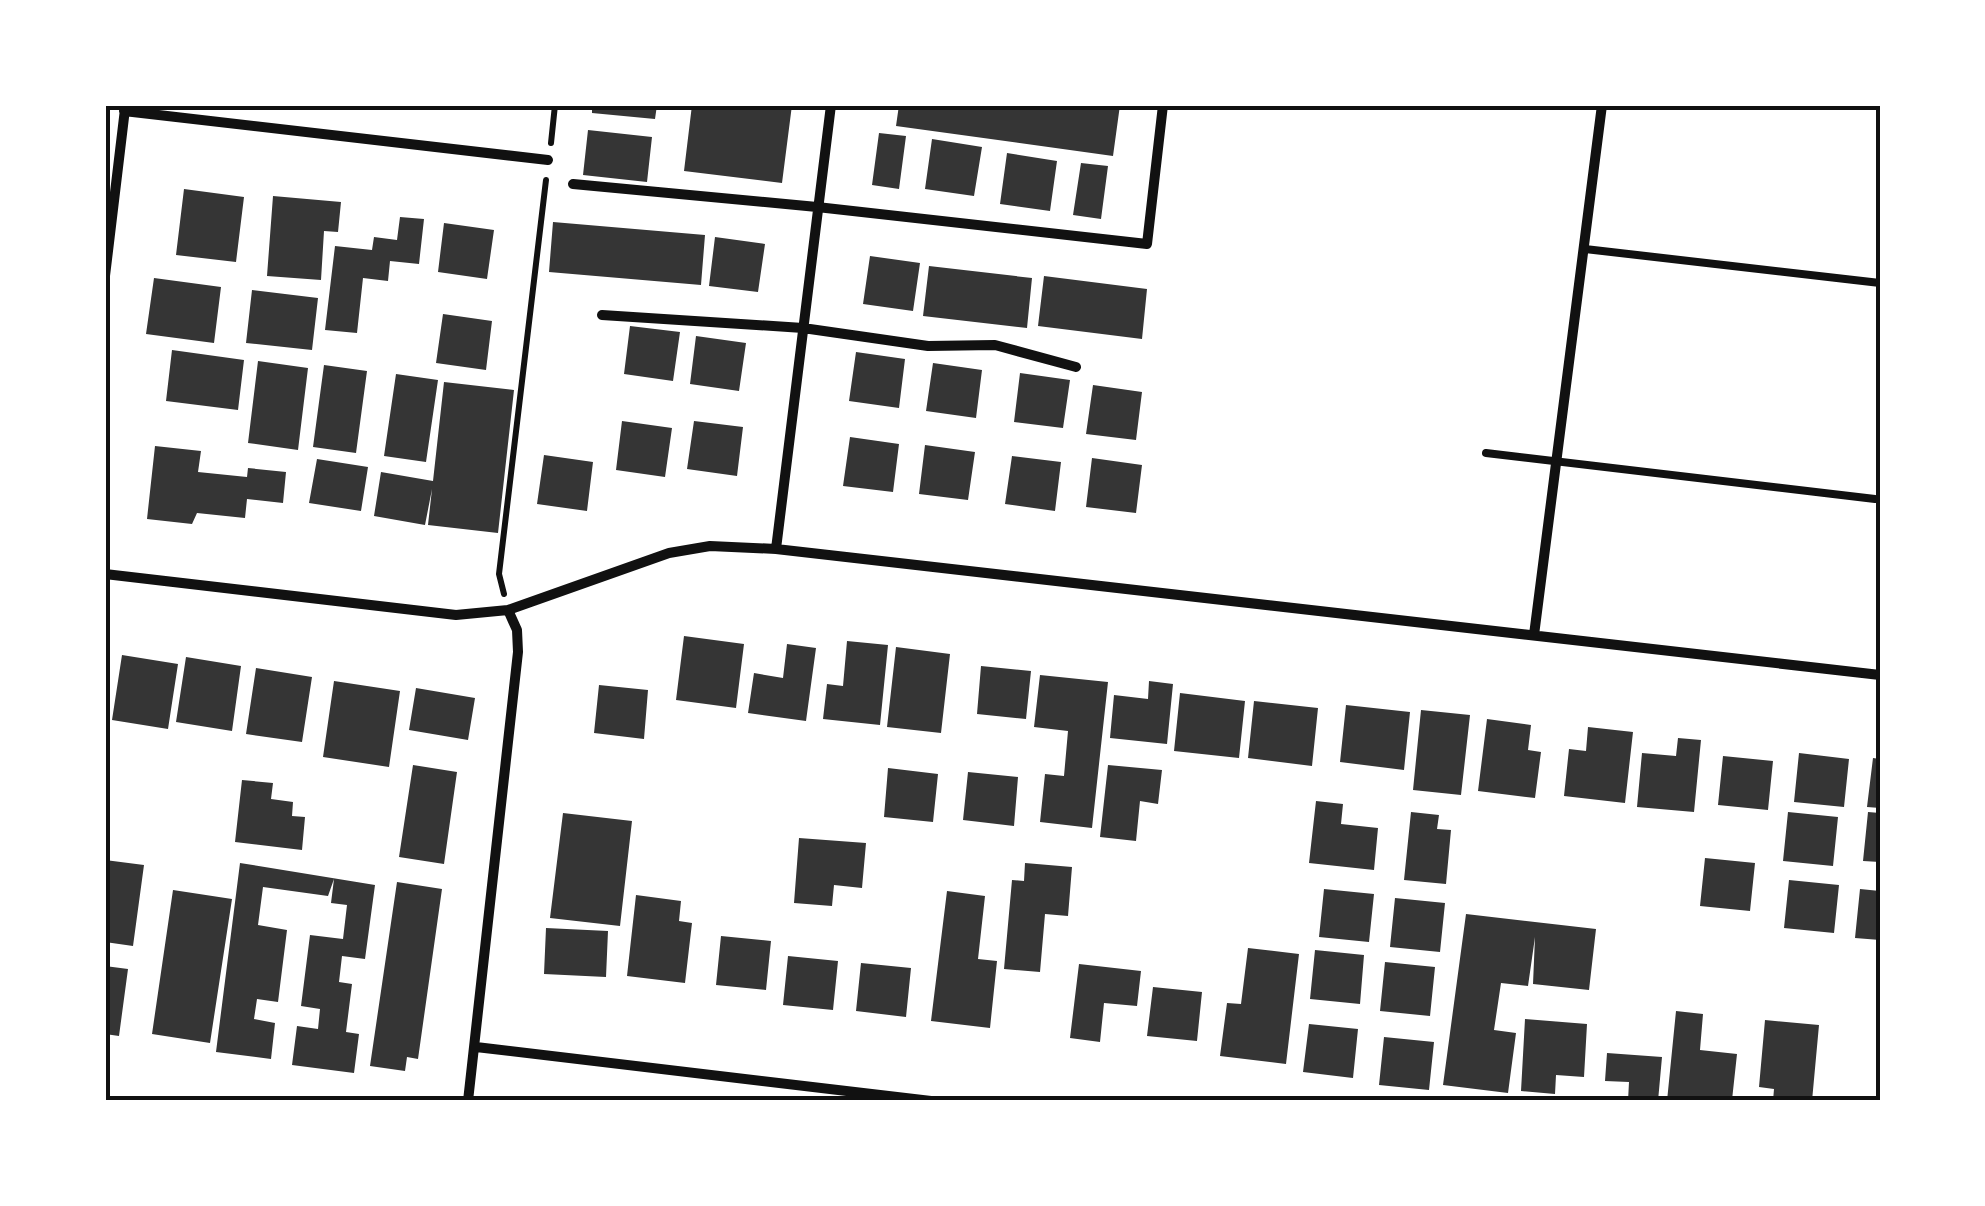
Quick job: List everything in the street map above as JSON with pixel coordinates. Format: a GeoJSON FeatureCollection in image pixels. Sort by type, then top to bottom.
{"type":"FeatureCollection","features":[{"type":"Feature","properties":{"kind":"street"},"geometry":{"type":"LineString","coordinates":[[776,549],[831,105]]}},
{"type":"Feature","properties":{"kind":"street"},"geometry":{"type":"LineString","coordinates":[[573,184],[817,206],[1148,244],[1163,105]]}},
{"type":"Feature","properties":{"kind":"street"},"geometry":{"type":"LineString","coordinates":[[1534,635],[1602,105]]}},
{"type":"Feature","properties":{"kind":"street"},"geometry":{"type":"LineString","coordinates":[[105,276],[125,108],[548,160]]}},
{"type":"Feature","properties":{"kind":"street"},"geometry":{"type":"LineString","coordinates":[[602,315],[804,328],[928,346],[995,344],[1076,367]]}},
{"type":"Feature","properties":{"kind":"street"},"geometry":{"type":"LineString","coordinates":[[105,574],[456,615],[508,610],[669,554],[710,546],[776,549],[1880,676]]}},
{"type":"Feature","properties":{"kind":"street"},"geometry":{"type":"LineString","coordinates":[[468,1101],[518,652],[517,630],[508,610]]}},
{"type":"Feature","properties":{"kind":"street"},"geometry":{"type":"LineString","coordinates":[[476,1047],[932,1101]]}},
{"type":"Feature","properties":{"kind":"lane"},"geometry":{"type":"LineString","coordinates":[[1585,249],[1880,283]]}},
{"type":"Feature","properties":{"kind":"lane"},"geometry":{"type":"LineString","coordinates":[[1486,453],[1875,500]]}},
{"type":"Feature","properties":{"kind":"path"},"geometry":{"type":"LineString","coordinates":[[508,610],[499,574],[555,105]]}},
{"type":"Feature","properties":{"kind":"building"},"geometry":{"type":"Polygon","coordinates":[[[592,105],[657,105],[655,119],[592,113],[592,105]]]}},
{"type":"Feature","properties":{"kind":"building"},"geometry":{"type":"Polygon","coordinates":[[[692,105],[792,105],[782,183],[684,171],[692,105]]]}},
{"type":"Feature","properties":{"kind":"building"},"geometry":{"type":"Polygon","coordinates":[[[899,105],[1120,105],[1113,156],[896,126],[899,105]]]}},
{"type":"Feature","properties":{"kind":"building"},"geometry":{"type":"Polygon","coordinates":[[[588,130],[652,137],[647,182],[583,175],[588,130]]]}},
{"type":"Feature","properties":{"kind":"building"},"geometry":{"type":"Polygon","coordinates":[[[879,133],[906,136],[899,189],[872,185],[879,133]]]}},
{"type":"Feature","properties":{"kind":"building"},"geometry":{"type":"Polygon","coordinates":[[[932,139],[982,147],[974,196],[925,189],[932,139]]]}},
{"type":"Feature","properties":{"kind":"building"},"geometry":{"type":"Polygon","coordinates":[[[1007,153],[1057,161],[1050,211],[1000,204],[1007,153]]]}},
{"type":"Feature","properties":{"kind":"building"},"geometry":{"type":"Polygon","coordinates":[[[1081,163],[1108,166],[1101,219],[1073,215],[1081,163]]]}},
{"type":"Feature","properties":{"kind":"building"},"geometry":{"type":"Polygon","coordinates":[[[184,189],[244,197],[236,262],[176,255],[184,189]]]}},
{"type":"Feature","properties":{"kind":"building"},"geometry":{"type":"Polygon","coordinates":[[[273,196],[341,202],[338,232],[324,231],[321,280],[267,276],[273,196]]]}},
{"type":"Feature","properties":{"kind":"building"},"geometry":{"type":"Polygon","coordinates":[[[400,217],[424,219],[419,264],[390,261],[388,281],[363,278],[357,333],[325,330],[335,246],[372,250],[374,237],[397,240],[400,217]]]}},
{"type":"Feature","properties":{"kind":"building"},"geometry":{"type":"Polygon","coordinates":[[[553,222],[705,235],[701,285],[549,272],[553,222]]]}},
{"type":"Feature","properties":{"kind":"building"},"geometry":{"type":"Polygon","coordinates":[[[444,223],[494,230],[487,279],[438,272],[444,223]]]}},
{"type":"Feature","properties":{"kind":"building"},"geometry":{"type":"Polygon","coordinates":[[[715,237],[765,244],[758,292],[709,286],[715,237]]]}},
{"type":"Feature","properties":{"kind":"building"},"geometry":{"type":"Polygon","coordinates":[[[870,256],[920,263],[913,311],[863,304],[870,256]]]}},
{"type":"Feature","properties":{"kind":"building"},"geometry":{"type":"Polygon","coordinates":[[[929,266],[1032,278],[1027,328],[923,316],[929,266]]]}},
{"type":"Feature","properties":{"kind":"building"},"geometry":{"type":"Polygon","coordinates":[[[1044,276],[1147,289],[1142,339],[1038,326],[1044,276]]]}},
{"type":"Feature","properties":{"kind":"building"},"geometry":{"type":"Polygon","coordinates":[[[154,278],[221,287],[214,343],[146,334],[154,278]]]}},
{"type":"Feature","properties":{"kind":"building"},"geometry":{"type":"Polygon","coordinates":[[[252,290],[318,298],[312,350],[246,343],[252,290]]]}},
{"type":"Feature","properties":{"kind":"building"},"geometry":{"type":"Polygon","coordinates":[[[443,314],[492,321],[486,370],[436,363],[443,314]]]}},
{"type":"Feature","properties":{"kind":"building"},"geometry":{"type":"Polygon","coordinates":[[[630,326],[680,332],[673,381],[624,374],[630,326]]]}},
{"type":"Feature","properties":{"kind":"building"},"geometry":{"type":"Polygon","coordinates":[[[696,336],[746,343],[739,391],[690,384],[696,336]]]}},
{"type":"Feature","properties":{"kind":"building"},"geometry":{"type":"Polygon","coordinates":[[[172,350],[244,360],[238,410],[166,401],[172,350]]]}},
{"type":"Feature","properties":{"kind":"building"},"geometry":{"type":"Polygon","coordinates":[[[856,352],[905,359],[899,408],[849,401],[856,352]]]}},
{"type":"Feature","properties":{"kind":"building"},"geometry":{"type":"Polygon","coordinates":[[[258,361],[308,368],[298,450],[248,443],[258,361]]]}},
{"type":"Feature","properties":{"kind":"building"},"geometry":{"type":"Polygon","coordinates":[[[933,363],[982,370],[976,418],[926,411],[933,363]]]}},
{"type":"Feature","properties":{"kind":"building"},"geometry":{"type":"Polygon","coordinates":[[[324,365],[367,371],[356,453],[313,447],[324,365]]]}},
{"type":"Feature","properties":{"kind":"building"},"geometry":{"type":"Polygon","coordinates":[[[1020,373],[1070,380],[1063,428],[1014,422],[1020,373]]]}},
{"type":"Feature","properties":{"kind":"building"},"geometry":{"type":"Polygon","coordinates":[[[396,374],[438,380],[426,462],[384,456],[396,374]]]}},
{"type":"Feature","properties":{"kind":"building"},"geometry":{"type":"Polygon","coordinates":[[[444,382],[514,390],[498,533],[428,525],[432,489],[425,525],[374,516],[381,472],[433,481],[444,382]]]}},
{"type":"Feature","properties":{"kind":"building"},"geometry":{"type":"Polygon","coordinates":[[[1093,385],[1142,392],[1136,440],[1086,434],[1093,385]]]}},
{"type":"Feature","properties":{"kind":"building"},"geometry":{"type":"Polygon","coordinates":[[[622,421],[672,428],[665,477],[616,470],[622,421]]]}},
{"type":"Feature","properties":{"kind":"building"},"geometry":{"type":"Polygon","coordinates":[[[694,421],[743,427],[737,476],[687,469],[694,421]]]}},
{"type":"Feature","properties":{"kind":"building"},"geometry":{"type":"Polygon","coordinates":[[[850,437],[899,444],[893,492],[843,486],[850,437]]]}},
{"type":"Feature","properties":{"kind":"building"},"geometry":{"type":"Polygon","coordinates":[[[925,445],[975,452],[968,500],[919,494],[925,445]]]}},
{"type":"Feature","properties":{"kind":"building"},"geometry":{"type":"Polygon","coordinates":[[[155,446],[201,451],[198,472],[247,477],[248,468],[286,472],[283,503],[247,499],[245,518],[197,513],[192,524],[147,519],[155,446]]]}},
{"type":"Feature","properties":{"kind":"building"},"geometry":{"type":"Polygon","coordinates":[[[544,455],[593,462],[587,511],[537,504],[544,455]]]}},
{"type":"Feature","properties":{"kind":"building"},"geometry":{"type":"Polygon","coordinates":[[[1012,456],[1061,462],[1055,511],[1005,504],[1012,456]]]}},
{"type":"Feature","properties":{"kind":"building"},"geometry":{"type":"Polygon","coordinates":[[[1092,458],[1142,465],[1136,513],[1086,507],[1092,458]]]}},
{"type":"Feature","properties":{"kind":"building"},"geometry":{"type":"Polygon","coordinates":[[[317,459],[368,467],[361,511],[309,503],[317,459]]]}},
{"type":"Feature","properties":{"kind":"building"},"geometry":{"type":"Polygon","coordinates":[[[684,636],[744,644],[736,708],[676,700],[684,636]]]}},
{"type":"Feature","properties":{"kind":"building"},"geometry":{"type":"Polygon","coordinates":[[[847,641],[888,645],[880,725],[823,719],[827,684],[843,686],[847,641]]]}},
{"type":"Feature","properties":{"kind":"building"},"geometry":{"type":"Polygon","coordinates":[[[787,644],[816,648],[806,721],[748,713],[754,673],[783,678],[787,644]]]}},
{"type":"Feature","properties":{"kind":"building"},"geometry":{"type":"Polygon","coordinates":[[[896,647],[950,654],[941,733],[887,727],[896,647]]]}},
{"type":"Feature","properties":{"kind":"building"},"geometry":{"type":"Polygon","coordinates":[[[122,655],[178,664],[168,729],[112,720],[122,655]]]}},
{"type":"Feature","properties":{"kind":"building"},"geometry":{"type":"Polygon","coordinates":[[[186,657],[241,666],[232,731],[176,722],[186,657]]]}},
{"type":"Feature","properties":{"kind":"building"},"geometry":{"type":"Polygon","coordinates":[[[981,666],[1031,671],[1026,719],[977,714],[981,666]]]}},
{"type":"Feature","properties":{"kind":"building"},"geometry":{"type":"Polygon","coordinates":[[[256,668],[312,677],[302,742],[246,734],[256,668]]]}},
{"type":"Feature","properties":{"kind":"building"},"geometry":{"type":"Polygon","coordinates":[[[1040,675],[1108,682],[1092,828],[1040,822],[1045,774],[1064,776],[1068,731],[1034,727],[1040,675]]]}},
{"type":"Feature","properties":{"kind":"building"},"geometry":{"type":"Polygon","coordinates":[[[334,681],[400,691],[389,767],[323,757],[334,681]]]}},
{"type":"Feature","properties":{"kind":"building"},"geometry":{"type":"Polygon","coordinates":[[[1149,681],[1173,684],[1167,744],[1110,738],[1114,695],[1148,699],[1149,681]]]}},
{"type":"Feature","properties":{"kind":"building"},"geometry":{"type":"Polygon","coordinates":[[[599,685],[648,690],[644,739],[594,733],[599,685]]]}},
{"type":"Feature","properties":{"kind":"building"},"geometry":{"type":"Polygon","coordinates":[[[416,688],[475,698],[468,740],[409,730],[416,688]]]}},
{"type":"Feature","properties":{"kind":"building"},"geometry":{"type":"Polygon","coordinates":[[[1180,693],[1245,701],[1239,758],[1174,751],[1180,693]]]}},
{"type":"Feature","properties":{"kind":"building"},"geometry":{"type":"Polygon","coordinates":[[[1254,701],[1318,708],[1312,766],[1248,758],[1254,701]]]}},
{"type":"Feature","properties":{"kind":"building"},"geometry":{"type":"Polygon","coordinates":[[[1346,705],[1410,712],[1404,770],[1340,762],[1346,705]]]}},
{"type":"Feature","properties":{"kind":"building"},"geometry":{"type":"Polygon","coordinates":[[[1421,710],[1470,715],[1461,795],[1413,790],[1421,710]]]}},
{"type":"Feature","properties":{"kind":"building"},"geometry":{"type":"Polygon","coordinates":[[[1487,719],[1531,725],[1528,750],[1541,752],[1535,798],[1478,791],[1487,719]]]}},
{"type":"Feature","properties":{"kind":"building"},"geometry":{"type":"Polygon","coordinates":[[[1588,727],[1633,732],[1625,803],[1564,796],[1569,749],[1586,751],[1588,727]]]}},
{"type":"Feature","properties":{"kind":"building"},"geometry":{"type":"Polygon","coordinates":[[[1678,738],[1701,740],[1694,812],[1637,807],[1642,753],[1676,756],[1678,738]]]}},
{"type":"Feature","properties":{"kind":"building"},"geometry":{"type":"Polygon","coordinates":[[[1799,753],[1849,759],[1844,807],[1794,802],[1799,753]]]}},
{"type":"Feature","properties":{"kind":"building"},"geometry":{"type":"Polygon","coordinates":[[[1723,756],[1773,761],[1768,810],[1718,805],[1723,756]]]}},
{"type":"Feature","properties":{"kind":"building"},"geometry":{"type":"Polygon","coordinates":[[[1873,758],[1880,759],[1880,808],[1867,807],[1873,758]]]}},
{"type":"Feature","properties":{"kind":"building"},"geometry":{"type":"Polygon","coordinates":[[[413,765],[457,772],[444,864],[399,857],[413,765]]]}},
{"type":"Feature","properties":{"kind":"building"},"geometry":{"type":"Polygon","coordinates":[[[1108,765],[1162,770],[1158,804],[1140,801],[1136,841],[1100,837],[1108,765]]]}},
{"type":"Feature","properties":{"kind":"building"},"geometry":{"type":"Polygon","coordinates":[[[888,768],[938,774],[933,822],[884,817],[888,768]]]}},
{"type":"Feature","properties":{"kind":"building"},"geometry":{"type":"Polygon","coordinates":[[[968,772],[1018,777],[1014,826],[963,820],[968,772]]]}},
{"type":"Feature","properties":{"kind":"building"},"geometry":{"type":"Polygon","coordinates":[[[242,780],[273,783],[271,799],[293,802],[292,816],[305,817],[302,850],[235,842],[242,780]]]}},
{"type":"Feature","properties":{"kind":"building"},"geometry":{"type":"Polygon","coordinates":[[[1316,801],[1343,804],[1341,824],[1378,828],[1374,870],[1309,863],[1316,801]]]}},
{"type":"Feature","properties":{"kind":"building"},"geometry":{"type":"Polygon","coordinates":[[[1411,812],[1439,815],[1437,829],[1451,830],[1446,884],[1404,880],[1411,812]]]}},
{"type":"Feature","properties":{"kind":"building"},"geometry":{"type":"Polygon","coordinates":[[[1788,812],[1838,817],[1833,866],[1783,861],[1788,812]]]}},
{"type":"Feature","properties":{"kind":"building"},"geometry":{"type":"Polygon","coordinates":[[[1868,812],[1880,813],[1880,862],[1863,861],[1868,812]]]}},
{"type":"Feature","properties":{"kind":"building"},"geometry":{"type":"Polygon","coordinates":[[[563,813],[632,821],[620,926],[550,918],[563,813]]]}},
{"type":"Feature","properties":{"kind":"building"},"geometry":{"type":"Polygon","coordinates":[[[799,838],[866,843],[862,888],[834,885],[832,906],[794,903],[799,838]]]}},
{"type":"Feature","properties":{"kind":"building"},"geometry":{"type":"Polygon","coordinates":[[[1705,858],[1755,863],[1750,911],[1700,906],[1705,858]]]}},
{"type":"Feature","properties":{"kind":"building"},"geometry":{"type":"Polygon","coordinates":[[[105,860],[144,865],[133,946],[105,942],[105,860]]]}},
{"type":"Feature","properties":{"kind":"building"},"geometry":{"type":"Polygon","coordinates":[[[240,863],[375,885],[365,959],[342,956],[339,982],[352,984],[346,1032],[359,1034],[354,1073],[292,1065],[297,1026],[318,1029],[320,1009],[301,1006],[310,935],[343,939],[347,905],[331,903],[334,879],[328,896],[263,887],[258,925],[287,930],[278,1002],[257,999],[254,1019],[275,1023],[271,1059],[216,1052],[240,863]]]}},
{"type":"Feature","properties":{"kind":"building"},"geometry":{"type":"Polygon","coordinates":[[[1025,863],[1072,867],[1068,916],[1045,914],[1040,972],[1004,969],[1012,880],[1024,881],[1025,863]]]}},
{"type":"Feature","properties":{"kind":"building"},"geometry":{"type":"Polygon","coordinates":[[[1789,880],[1839,885],[1834,933],[1784,928],[1789,880]]]}},
{"type":"Feature","properties":{"kind":"building"},"geometry":{"type":"Polygon","coordinates":[[[397,882],[442,889],[418,1059],[407,1057],[405,1071],[370,1066],[397,882]]]}},
{"type":"Feature","properties":{"kind":"building"},"geometry":{"type":"Polygon","coordinates":[[[1324,889],[1374,894],[1369,942],[1319,937],[1324,889]]]}},
{"type":"Feature","properties":{"kind":"building"},"geometry":{"type":"Polygon","coordinates":[[[1860,889],[1880,891],[1880,940],[1855,938],[1860,889]]]}},
{"type":"Feature","properties":{"kind":"building"},"geometry":{"type":"Polygon","coordinates":[[[173,890],[232,899],[210,1043],[152,1034],[173,890]]]}},
{"type":"Feature","properties":{"kind":"building"},"geometry":{"type":"Polygon","coordinates":[[[947,891],[985,896],[978,959],[997,961],[990,1028],[931,1021],[947,891]]]}},
{"type":"Feature","properties":{"kind":"building"},"geometry":{"type":"Polygon","coordinates":[[[636,895],[681,901],[679,921],[692,923],[685,983],[627,976],[636,895]]]}},
{"type":"Feature","properties":{"kind":"building"},"geometry":{"type":"Polygon","coordinates":[[[1395,898],[1445,903],[1440,952],[1390,947],[1395,898]]]}},
{"type":"Feature","properties":{"kind":"building"},"geometry":{"type":"Polygon","coordinates":[[[1466,914],[1596,929],[1589,990],[1533,984],[1535,937],[1528,986],[1501,983],[1494,1030],[1516,1033],[1508,1093],[1443,1085],[1466,914]]]}},
{"type":"Feature","properties":{"kind":"building"},"geometry":{"type":"Polygon","coordinates":[[[546,928],[608,931],[606,977],[544,974],[546,928]]]}},
{"type":"Feature","properties":{"kind":"building"},"geometry":{"type":"Polygon","coordinates":[[[721,936],[771,941],[766,990],[716,985],[721,936]]]}},
{"type":"Feature","properties":{"kind":"building"},"geometry":{"type":"Polygon","coordinates":[[[1248,948],[1299,954],[1286,1064],[1220,1056],[1227,1003],[1241,1004],[1248,948]]]}},
{"type":"Feature","properties":{"kind":"building"},"geometry":{"type":"Polygon","coordinates":[[[1315,950],[1364,955],[1360,1004],[1310,999],[1315,950]]]}},
{"type":"Feature","properties":{"kind":"building"},"geometry":{"type":"Polygon","coordinates":[[[788,956],[838,961],[833,1010],[783,1005],[788,956]]]}},
{"type":"Feature","properties":{"kind":"building"},"geometry":{"type":"Polygon","coordinates":[[[1385,962],[1435,967],[1430,1016],[1380,1011],[1385,962]]]}},
{"type":"Feature","properties":{"kind":"building"},"geometry":{"type":"Polygon","coordinates":[[[861,963],[911,968],[906,1017],[856,1011],[861,963]]]}},
{"type":"Feature","properties":{"kind":"building"},"geometry":{"type":"Polygon","coordinates":[[[1079,964],[1141,971],[1137,1006],[1104,1003],[1100,1042],[1070,1038],[1079,964]]]}},
{"type":"Feature","properties":{"kind":"building"},"geometry":{"type":"Polygon","coordinates":[[[105,966],[128,969],[119,1036],[105,1034],[105,966]]]}},
{"type":"Feature","properties":{"kind":"building"},"geometry":{"type":"Polygon","coordinates":[[[1153,987],[1202,992],[1197,1041],[1147,1036],[1153,987]]]}},
{"type":"Feature","properties":{"kind":"building"},"geometry":{"type":"Polygon","coordinates":[[[1676,1011],[1703,1014],[1700,1050],[1737,1054],[1732,1100],[1694,1096],[1694,1101],[1667,1101],[1676,1011]]]}},
{"type":"Feature","properties":{"kind":"building"},"geometry":{"type":"Polygon","coordinates":[[[1525,1019],[1587,1024],[1584,1077],[1556,1075],[1555,1094],[1521,1091],[1525,1019]]]}},
{"type":"Feature","properties":{"kind":"building"},"geometry":{"type":"Polygon","coordinates":[[[1765,1020],[1819,1025],[1812,1101],[1773,1101],[1774,1089],[1759,1087],[1765,1020]]]}},
{"type":"Feature","properties":{"kind":"building"},"geometry":{"type":"Polygon","coordinates":[[[1309,1024],[1358,1029],[1353,1078],[1303,1072],[1309,1024]]]}},
{"type":"Feature","properties":{"kind":"building"},"geometry":{"type":"Polygon","coordinates":[[[1384,1037],[1434,1042],[1429,1090],[1379,1085],[1384,1037]]]}},
{"type":"Feature","properties":{"kind":"building"},"geometry":{"type":"Polygon","coordinates":[[[1607,1053],[1662,1057],[1658,1101],[1628,1101],[1629,1082],[1605,1081],[1607,1053]]]}}]}
